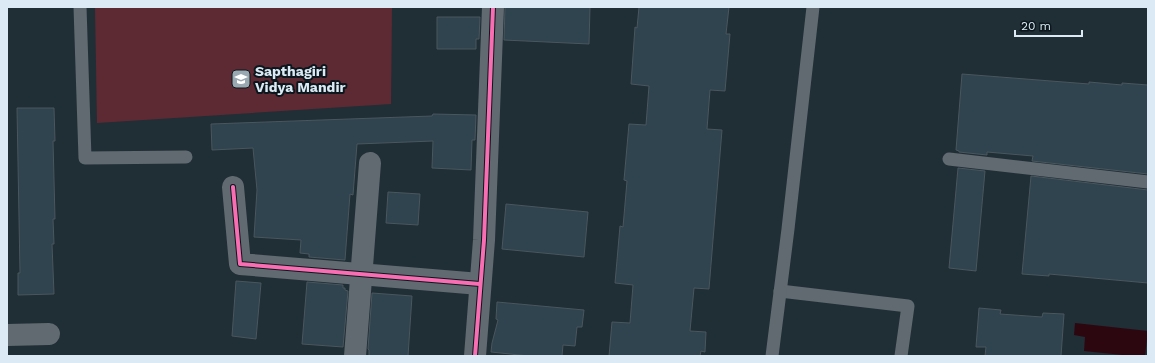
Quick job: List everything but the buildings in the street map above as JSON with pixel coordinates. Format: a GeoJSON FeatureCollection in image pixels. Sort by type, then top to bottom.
{"type":"FeatureCollection","features":[{"type":"Feature","properties":{"kind":"street"},"geometry":{"type":"LineString","coordinates":[[475,356],[484,240],[493,7]]}},
{"type":"Feature","properties":{"kind":"street"},"geometry":{"type":"LineString","coordinates":[[355,356],[370,163]]}},
{"type":"Feature","properties":{"kind":"street"},"geometry":{"type":"LineString","coordinates":[[233,187],[240,264],[480,284]]}},
{"type":"Feature","properties":{"kind":"street"},"geometry":{"type":"LineString","coordinates":[[7,334],[48,334]]}},
{"type":"Feature","properties":{"kind":"lane"},"geometry":{"type":"LineString","coordinates":[[80,7],[85,158],[186,157]]}},
{"type":"Feature","properties":{"kind":"lane"},"geometry":{"type":"LineString","coordinates":[[772,356],[813,7]]}},
{"type":"Feature","properties":{"kind":"lane"},"geometry":{"type":"LineString","coordinates":[[949,159],[1148,182]]}},
{"type":"Feature","properties":{"kind":"lane"},"geometry":{"type":"LineString","coordinates":[[780,291],[908,306],[901,356]]}},
{"type":"Feature","properties":{"kind":"shaded area"},"geometry":{"type":"Polygon","coordinates":[[[95,7],[392,7],[391,104],[97,123],[95,7]]]}},
{"type":"Feature","properties":{"kind":"shaded area"},"geometry":{"type":"Polygon","coordinates":[[[1075,323],[1148,331],[1145,356],[1084,351],[1085,337],[1074,335],[1075,323]]]}},
{"type":"Feature","properties":{"kind":"cycle path"},"geometry":{"type":"LineString","coordinates":[[475,356],[484,240],[493,7]]}},
{"type":"Feature","properties":{"kind":"cycle path"},"geometry":{"type":"LineString","coordinates":[[233,187],[240,264],[480,284]]}},
{"type":"Feature","properties":{"kind":"place","name":"Sapthagiri Vidya Mandir"},"geometry":{"type":"Point","coordinates":[241,79]}}]}
